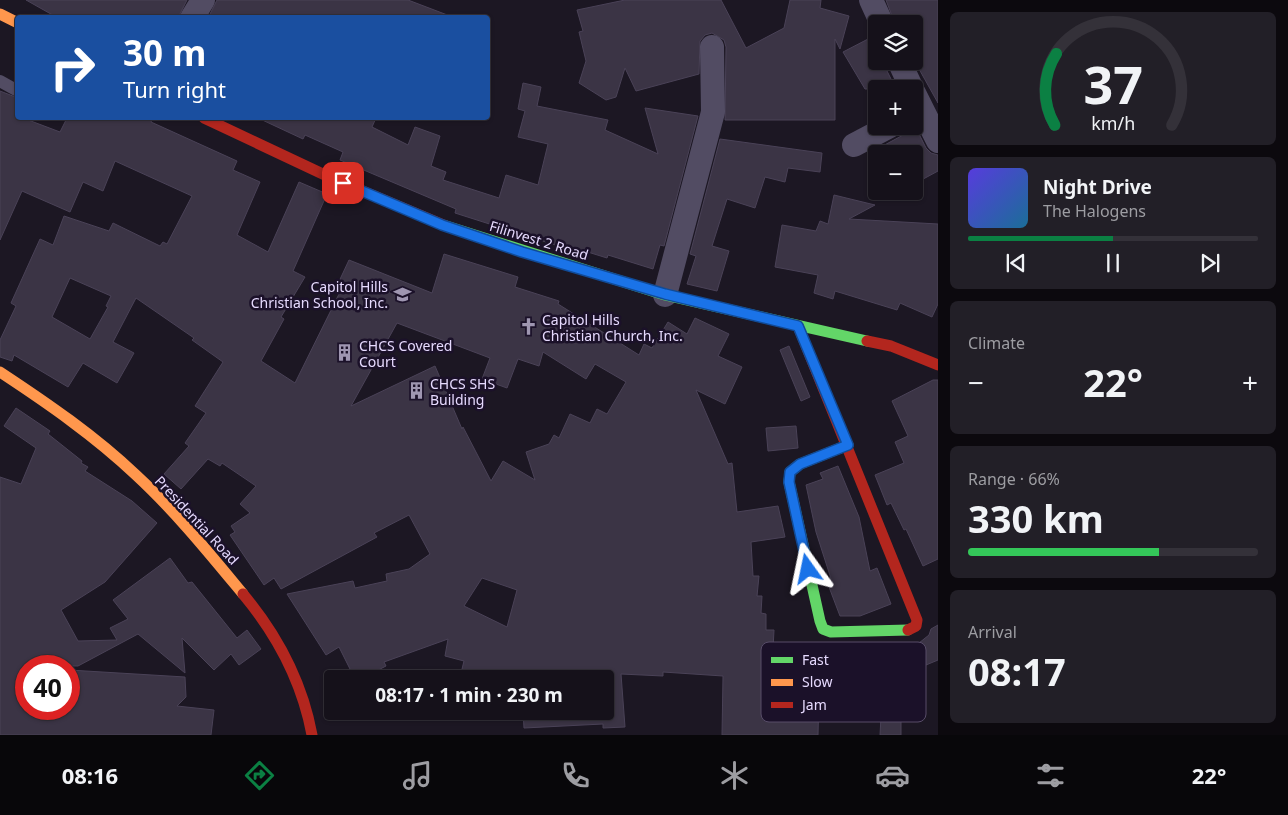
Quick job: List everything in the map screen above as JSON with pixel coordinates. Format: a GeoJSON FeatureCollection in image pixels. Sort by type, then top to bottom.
{"type":"FeatureCollection","features":[{"type":"Feature","properties":{"kind":"street"},"geometry":{"type":"LineString","coordinates":[[194,15],[203,0]]}},
{"type":"Feature","properties":{"kind":"street"},"geometry":{"type":"LineString","coordinates":[[871,0],[878,15]]}},
{"type":"Feature","properties":{"kind":"street"},"geometry":{"type":"LineString","coordinates":[[0,14],[15,22]]}},
{"type":"Feature","properties":{"kind":"street"},"geometry":{"type":"LineString","coordinates":[[665,294],[713,112],[712,47]]}},
{"type":"Feature","properties":{"kind":"street"},"geometry":{"type":"LineString","coordinates":[[923,115],[938,141]]}},
{"type":"Feature","properties":{"kind":"street","name":"Filinvest 2 Road"},"geometry":{"type":"LineString","coordinates":[[208,120],[327,176],[442,225],[522,252],[665,294],[891,346],[938,365]]}},
{"type":"Feature","properties":{"kind":"street"},"geometry":{"type":"LineString","coordinates":[[854,145],[873,135]]}},
{"type":"Feature","properties":{"kind":"street"},"geometry":{"type":"LineString","coordinates":[[798,326],[848,445],[917,620],[916,626],[910,630],[831,632],[823,629],[820,621],[789,482],[790,472],[800,464],[848,445]]}},
{"type":"Feature","properties":{"kind":"street","name":"Presidential Road"},"geometry":{"type":"LineString","coordinates":[[0,372],[39,397],[126,466],[229,576],[276,638],[293,668],[305,699],[312,735]]}},
{"type":"Feature","properties":{"kind":"lane"},"geometry":{"type":"LineString","coordinates":[[0,81],[15,90]]}},
{"type":"Feature","properties":{"kind":"building"},"geometry":{"type":"Polygon","coordinates":[[[26,0],[187,0],[180,15],[53,15],[26,0]]]}},
{"type":"Feature","properties":{"kind":"building"},"geometry":{"type":"Polygon","coordinates":[[[217,0],[408,0],[447,15],[210,15],[217,0]]]}},
{"type":"Feature","properties":{"kind":"building"},"geometry":{"type":"Polygon","coordinates":[[[625,0],[721,0],[746,48],[784,28],[790,0],[821,0],[820,8],[849,16],[840,49],[835,39],[835,120],[725,120],[726,47],[724,40],[712,33],[705,35],[700,41],[699,74],[636,91],[625,68],[616,97],[606,100],[579,83],[586,61],[579,32],[583,31],[577,10],[625,0]]]}},
{"type":"Feature","properties":{"kind":"building"},"geometry":{"type":"Polygon","coordinates":[[[886,0],[938,0],[938,103],[920,70],[923,70],[923,15],[892,15],[886,0]]]}},
{"type":"Feature","properties":{"kind":"building"},"geometry":{"type":"Polygon","coordinates":[[[868,39],[868,70],[886,70],[892,80],[868,80],[868,89],[865,89],[843,52],[868,39]]]}},
{"type":"Feature","properties":{"kind":"building"},"geometry":{"type":"Polygon","coordinates":[[[523,83],[541,87],[537,106],[608,120],[605,130],[658,154],[645,108],[698,116],[664,246],[660,245],[653,269],[608,255],[607,258],[575,248],[574,251],[455,213],[456,209],[340,160],[343,152],[305,135],[303,139],[262,120],[375,120],[372,127],[408,145],[415,127],[440,136],[431,166],[446,172],[443,180],[499,198],[506,175],[538,185],[548,144],[518,137],[525,111],[518,109],[523,83]]]}},
{"type":"Feature","properties":{"kind":"building"},"geometry":{"type":"Polygon","coordinates":[[[0,91],[15,97],[15,120],[28,120],[60,132],[66,120],[152,120],[151,122],[237,161],[233,170],[260,182],[237,235],[268,252],[299,182],[327,194],[293,271],[305,277],[281,317],[284,319],[261,361],[295,383],[340,292],[335,290],[349,260],[432,293],[444,254],[518,277],[515,287],[559,301],[558,304],[639,355],[644,344],[652,348],[668,322],[687,334],[695,318],[729,334],[718,356],[742,367],[725,404],[696,390],[728,464],[732,463],[737,512],[778,506],[785,537],[751,542],[753,576],[759,576],[757,596],[762,596],[761,613],[766,614],[766,630],[774,630],[773,642],[761,642],[761,722],[818,722],[818,735],[722,735],[723,676],[663,672],[663,676],[621,674],[625,727],[603,728],[603,724],[524,728],[524,720],[614,720],[614,670],[466,670],[462,669],[464,661],[445,656],[448,639],[384,662],[386,666],[378,670],[350,670],[339,647],[326,655],[287,594],[353,581],[355,588],[387,581],[386,574],[409,569],[430,554],[409,515],[374,533],[377,537],[281,589],[274,578],[264,585],[230,535],[235,532],[231,526],[250,513],[240,504],[256,486],[222,463],[220,466],[208,459],[181,489],[164,474],[189,446],[185,443],[206,413],[195,406],[223,362],[192,340],[194,338],[136,298],[113,342],[134,353],[117,383],[83,363],[68,387],[14,355],[12,361],[0,357],[0,340],[16,306],[11,303],[40,239],[53,245],[64,216],[109,231],[113,223],[160,246],[163,242],[167,244],[192,196],[115,161],[103,191],[83,182],[70,212],[22,191],[0,240],[0,91]],[[70,278],[52,317],[90,339],[108,307],[106,306],[111,296],[70,278]],[[397,323],[351,406],[435,366],[462,429],[463,427],[491,481],[503,461],[535,480],[526,452],[549,444],[554,435],[559,438],[570,414],[590,423],[597,409],[607,414],[626,382],[595,364],[586,379],[543,352],[539,366],[518,359],[507,388],[482,379],[490,358],[397,323]],[[482,578],[464,606],[507,627],[517,590],[482,578]]]}},
{"type":"Feature","properties":{"kind":"building"},"geometry":{"type":"Polygon","coordinates":[[[903,135],[920,135],[926,148],[931,153],[938,155],[938,171],[923,179],[923,145],[885,145],[903,135]]]}},
{"type":"Feature","properties":{"kind":"building"},"geometry":{"type":"Polygon","coordinates":[[[720,139],[822,153],[820,172],[788,168],[785,182],[765,177],[755,208],[727,199],[712,246],[729,251],[717,291],[687,284],[696,256],[690,254],[720,139]]]}},
{"type":"Feature","properties":{"kind":"building"},"geometry":{"type":"Polygon","coordinates":[[[834,195],[875,205],[849,219],[938,224],[938,304],[932,317],[900,303],[897,310],[835,291],[833,299],[814,293],[818,275],[775,267],[782,225],[816,231],[820,221],[828,224],[834,195]]]}},
{"type":"Feature","properties":{"kind":"building"},"geometry":{"type":"Polygon","coordinates":[[[789,346],[810,397],[801,401],[780,350],[789,346]]]}},
{"type":"Feature","properties":{"kind":"building"},"geometry":{"type":"Polygon","coordinates":[[[933,380],[938,380],[938,559],[923,566],[906,529],[904,530],[891,503],[887,505],[875,475],[904,463],[895,442],[908,436],[892,401],[933,380]]]}},
{"type":"Feature","properties":{"kind":"building"},"geometry":{"type":"Polygon","coordinates":[[[16,408],[50,431],[48,434],[88,467],[85,471],[132,501],[157,523],[105,582],[61,610],[78,641],[117,640],[110,628],[128,619],[113,600],[170,558],[188,583],[192,582],[237,638],[247,630],[261,649],[239,665],[231,654],[214,670],[182,638],[185,673],[138,634],[80,665],[80,655],[15,655],[15,720],[80,720],[80,671],[185,677],[186,697],[177,706],[214,710],[211,735],[0,735],[0,477],[21,484],[36,448],[4,426],[16,408]]]}},
{"type":"Feature","properties":{"kind":"building"},"geometry":{"type":"Polygon","coordinates":[[[796,426],[798,448],[768,451],[766,428],[796,426]]]}},
{"type":"Feature","properties":{"kind":"building"},"geometry":{"type":"Polygon","coordinates":[[[838,466],[859,517],[870,571],[877,568],[891,604],[860,616],[840,616],[829,587],[833,585],[816,532],[806,485],[823,479],[820,473],[838,466]]]}},
{"type":"Feature","properties":{"kind":"building"},"geometry":{"type":"Polygon","coordinates":[[[938,625],[938,660],[926,665],[926,642],[920,642],[929,635],[931,629],[938,625]]]}},
{"type":"Feature","properties":{"kind":"building"},"geometry":{"type":"Polygon","coordinates":[[[881,722],[901,722],[901,735],[880,735],[881,722]]]}},
{"type":"Feature","properties":{"kind":"traffic: fast"},"geometry":{"type":"LineString","coordinates":[[446,226],[665,295],[867,341]]}},
{"type":"Feature","properties":{"kind":"traffic: fast"},"geometry":{"type":"LineString","coordinates":[[848,445],[800,464],[790,472],[789,482],[820,621],[823,629],[831,632],[908,630]]}},
{"type":"Feature","properties":{"kind":"traffic: slow"},"geometry":{"type":"LineString","coordinates":[[0,14],[15,22]]}},
{"type":"Feature","properties":{"kind":"traffic: slow"},"geometry":{"type":"LineString","coordinates":[[0,372],[70,420],[120,461],[178,518],[243,594]]}},
{"type":"Feature","properties":{"kind":"traffic: jam"},"geometry":{"type":"LineString","coordinates":[[208,120],[327,176],[446,226]]}},
{"type":"Feature","properties":{"kind":"traffic: jam"},"geometry":{"type":"LineString","coordinates":[[798,326],[917,620],[916,626],[908,630]]}},
{"type":"Feature","properties":{"kind":"traffic: jam"},"geometry":{"type":"LineString","coordinates":[[867,341],[891,346],[938,365]]}},
{"type":"Feature","properties":{"kind":"traffic: jam"},"geometry":{"type":"LineString","coordinates":[[243,594],[267,626],[287,660],[302,696],[312,735]]}},
{"type":"Feature","properties":{"kind":"place","name":"Capitol Hills Christian School, Inc."},"geometry":{"type":"Point","coordinates":[402,294]}},
{"type":"Feature","properties":{"kind":"place","name":"Capitol Hills Christian Church, Inc."},"geometry":{"type":"Point","coordinates":[528,327]}},
{"type":"Feature","properties":{"kind":"place","name":"CHCS Covered Court"},"geometry":{"type":"Point","coordinates":[345,353]}},
{"type":"Feature","properties":{"kind":"place","name":"CHCS SHS Building"},"geometry":{"type":"Point","coordinates":[416,391]}},
{"type":"Feature","properties":{"kind":"route"},"geometry":{"type":"LineString","coordinates":[[343,183],[442,225],[522,252],[665,294],[798,326],[848,445],[800,464],[790,472],[789,482],[808,569]]}}]}
